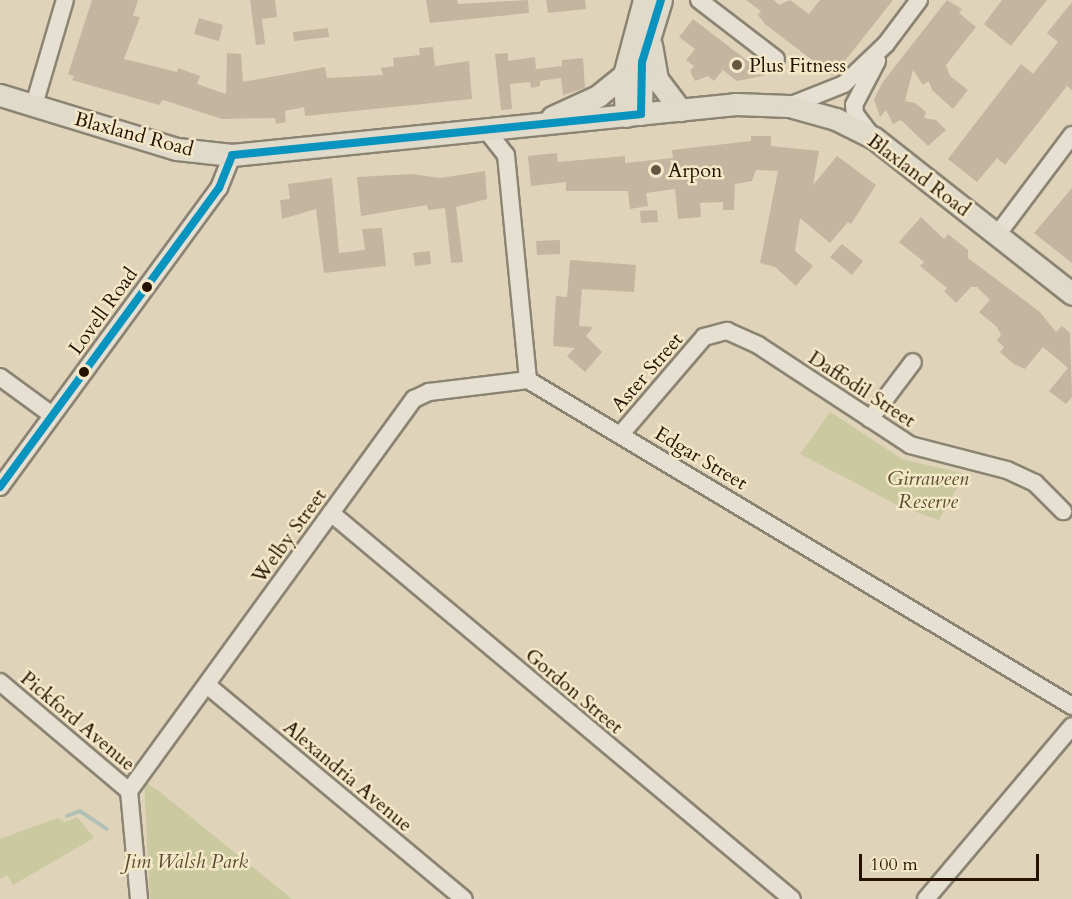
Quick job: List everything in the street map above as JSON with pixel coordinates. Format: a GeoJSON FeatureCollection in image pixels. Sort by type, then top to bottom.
{"type":"FeatureCollection","features":[{"type":"Feature","properties":{"kind":"main road"},"geometry":{"type":"LineString","coordinates":[[634,115],[624,75],[644,0]]}},
{"type":"Feature","properties":{"kind":"main road"},"geometry":{"type":"LineString","coordinates":[[634,115],[650,36],[661,0]]}},
{"type":"Feature","properties":{"kind":"main road"},"geometry":{"type":"LineString","coordinates":[[650,36],[657,79],[680,110]]}},
{"type":"Feature","properties":{"kind":"main road"},"geometry":{"type":"LineString","coordinates":[[529,127],[598,96],[624,75]]}},
{"type":"Feature","properties":{"kind":"main road","name":"Blaxland Road"},"geometry":{"type":"LineString","coordinates":[[0,95],[177,149],[232,155],[529,127],[736,104],[789,106],[836,119],[874,138],[1072,294]]}},
{"type":"Feature","properties":{"kind":"street"},"geometry":{"type":"LineString","coordinates":[[34,105],[66,0]]}},
{"type":"Feature","properties":{"kind":"street"},"geometry":{"type":"LineString","coordinates":[[699,0],[776,59]]}},
{"type":"Feature","properties":{"kind":"street"},"geometry":{"type":"LineString","coordinates":[[789,106],[844,84],[886,44],[920,0]]}},
{"type":"Feature","properties":{"kind":"street"},"geometry":{"type":"LineString","coordinates":[[874,138],[855,114],[854,105],[886,44]]}},
{"type":"Feature","properties":{"kind":"street"},"geometry":{"type":"LineString","coordinates":[[487,131],[506,155],[528,380]]}},
{"type":"Feature","properties":{"kind":"street"},"geometry":{"type":"LineString","coordinates":[[997,235],[1072,135]]}},
{"type":"Feature","properties":{"kind":"street","name":"Lovell Road"},"geometry":{"type":"LineString","coordinates":[[0,487],[219,188],[232,155]]}},
{"type":"Feature","properties":{"kind":"street","name":"Daffodil Street"},"geometry":{"type":"LineString","coordinates":[[704,337],[727,330],[743,336],[910,445],[1007,470],[1035,483],[1063,512]]}},
{"type":"Feature","properties":{"kind":"street","name":"Aster Street"},"geometry":{"type":"LineString","coordinates":[[621,434],[704,337]]}},
{"type":"Feature","properties":{"kind":"street"},"geometry":{"type":"LineString","coordinates":[[870,418],[913,362]]}},
{"type":"Feature","properties":{"kind":"street"},"geometry":{"type":"LineString","coordinates":[[0,377],[52,415]]}},
{"type":"Feature","properties":{"kind":"street","name":"Edgar Street"},"geometry":{"type":"LineString","coordinates":[[528,380],[1072,706]]}},
{"type":"Feature","properties":{"kind":"street","name":"Welby Street"},"geometry":{"type":"LineString","coordinates":[[129,791],[331,513],[421,395],[528,380]]}},
{"type":"Feature","properties":{"kind":"street","name":"Gordon Street"},"geometry":{"type":"LineString","coordinates":[[331,513],[792,899]]}},
{"type":"Feature","properties":{"kind":"street","name":"Pickford Avenue"},"geometry":{"type":"LineString","coordinates":[[0,682],[129,791]]}},
{"type":"Feature","properties":{"kind":"street","name":"Alexandria Avenue"},"geometry":{"type":"LineString","coordinates":[[207,685],[464,899]]}},
{"type":"Feature","properties":{"kind":"street"},"geometry":{"type":"LineString","coordinates":[[926,899],[1072,726]]}},
{"type":"Feature","properties":{"kind":"street"},"geometry":{"type":"LineString","coordinates":[[129,791],[139,899]]}},
{"type":"Feature","properties":{"kind":"green space","name":"Girraween Reserve"},"geometry":{"type":"Polygon","coordinates":[[[830,412],[902,459],[965,474],[939,520],[897,505],[800,454],[830,412]]]}},
{"type":"Feature","properties":{"kind":"green space","name":"Jim Walsh Park"},"geometry":{"type":"Polygon","coordinates":[[[144,781],[160,792],[292,899],[150,899],[144,781]]]}},
{"type":"Feature","properties":{"kind":"green space"},"geometry":{"type":"Polygon","coordinates":[[[77,817],[94,838],[13,885],[7,875],[0,879],[0,839],[57,818],[65,822],[77,817]]]}},
{"type":"Feature","properties":{"kind":"building"},"geometry":{"type":"Polygon","coordinates":[[[92,0],[138,0],[133,16],[140,17],[124,59],[177,72],[178,68],[200,76],[197,84],[226,94],[227,53],[241,54],[243,82],[325,67],[327,78],[383,75],[381,68],[394,66],[393,58],[420,55],[419,48],[433,47],[435,66],[469,61],[472,99],[305,116],[304,107],[285,111],[286,122],[276,124],[275,118],[222,119],[163,100],[159,105],[72,80],[74,76],[68,74],[92,0]]]}},
{"type":"Feature","properties":{"kind":"building"},"geometry":{"type":"Polygon","coordinates":[[[250,0],[275,0],[277,17],[262,19],[265,44],[256,45],[250,0]]]}},
{"type":"Feature","properties":{"kind":"building"},"geometry":{"type":"Polygon","coordinates":[[[426,0],[457,0],[458,4],[528,0],[529,13],[430,23],[426,0]]]}},
{"type":"Feature","properties":{"kind":"building"},"geometry":{"type":"Polygon","coordinates":[[[546,0],[585,0],[586,9],[548,13],[546,0]]]}},
{"type":"Feature","properties":{"kind":"building"},"geometry":{"type":"Polygon","coordinates":[[[746,0],[774,0],[779,5],[790,0],[809,14],[820,0],[893,0],[833,76],[765,24],[758,15],[761,11],[746,0]]]}},
{"type":"Feature","properties":{"kind":"building"},"geometry":{"type":"Polygon","coordinates":[[[947,0],[962,9],[959,13],[976,27],[946,65],[950,76],[968,90],[953,109],[932,90],[929,81],[923,85],[913,70],[905,101],[915,103],[926,112],[924,118],[936,120],[946,130],[928,146],[901,120],[893,124],[886,110],[880,117],[874,99],[882,83],[947,0]]]}},
{"type":"Feature","properties":{"kind":"building"},"geometry":{"type":"Polygon","coordinates":[[[1002,0],[1047,0],[1011,46],[984,24],[1002,0]]]}},
{"type":"Feature","properties":{"kind":"building"},"geometry":{"type":"Polygon","coordinates":[[[1072,2],[1072,90],[1067,86],[1005,165],[997,158],[977,182],[948,159],[1021,64],[1033,74],[1058,42],[1047,33],[1072,2]]]}},
{"type":"Feature","properties":{"kind":"building"},"geometry":{"type":"Polygon","coordinates":[[[199,18],[223,25],[219,41],[194,34],[199,18]]]}},
{"type":"Feature","properties":{"kind":"building"},"geometry":{"type":"Polygon","coordinates":[[[693,19],[766,75],[737,81],[723,70],[714,81],[708,76],[695,81],[690,71],[694,66],[686,60],[695,49],[679,37],[693,19]]]}},
{"type":"Feature","properties":{"kind":"building"},"geometry":{"type":"Polygon","coordinates":[[[328,28],[329,37],[294,41],[293,32],[328,28]]]}},
{"type":"Feature","properties":{"kind":"building"},"geometry":{"type":"Polygon","coordinates":[[[508,53],[508,61],[535,57],[536,69],[562,66],[562,60],[583,58],[585,88],[563,95],[561,78],[540,81],[540,86],[531,88],[530,82],[510,84],[512,109],[501,110],[495,54],[508,53]]]}},
{"type":"Feature","properties":{"kind":"building"},"geometry":{"type":"Polygon","coordinates":[[[751,136],[771,136],[771,146],[819,151],[813,185],[837,156],[876,185],[851,224],[848,222],[830,243],[800,218],[795,251],[813,266],[796,286],[775,267],[760,263],[778,171],[756,170],[752,181],[735,184],[734,210],[723,210],[723,202],[700,203],[701,217],[678,219],[675,189],[646,193],[648,206],[630,209],[628,191],[566,191],[566,182],[531,186],[528,156],[557,153],[558,162],[625,156],[625,163],[673,158],[672,150],[751,141],[751,136]]]}},
{"type":"Feature","properties":{"kind":"building"},"geometry":{"type":"Polygon","coordinates":[[[485,171],[487,199],[456,207],[463,262],[451,263],[445,208],[428,210],[427,205],[361,216],[357,177],[412,174],[440,178],[485,171]]]}},
{"type":"Feature","properties":{"kind":"building"},"geometry":{"type":"Polygon","coordinates":[[[332,178],[339,253],[365,250],[362,229],[382,228],[386,266],[324,273],[316,209],[282,219],[280,200],[290,199],[288,184],[332,178]]]}},
{"type":"Feature","properties":{"kind":"building"},"geometry":{"type":"Polygon","coordinates":[[[1072,188],[1072,263],[1034,233],[1072,188]]]}},
{"type":"Feature","properties":{"kind":"building"},"geometry":{"type":"Polygon","coordinates":[[[657,210],[658,222],[641,223],[640,211],[657,210]]]}},
{"type":"Feature","properties":{"kind":"building"},"geometry":{"type":"Polygon","coordinates":[[[921,217],[944,239],[948,234],[968,250],[968,258],[1040,312],[1056,332],[1062,326],[1070,333],[1072,397],[1066,404],[1049,391],[1068,368],[1043,347],[1025,369],[1014,364],[1000,352],[1004,347],[997,340],[1001,335],[997,327],[979,312],[990,300],[977,287],[971,287],[956,303],[944,291],[947,288],[920,266],[924,262],[899,242],[921,217]]]}},
{"type":"Feature","properties":{"kind":"building"},"geometry":{"type":"Polygon","coordinates":[[[560,240],[560,254],[537,255],[536,241],[560,240]]]}},
{"type":"Feature","properties":{"kind":"building"},"geometry":{"type":"Polygon","coordinates":[[[842,244],[863,261],[852,275],[830,257],[842,244]]]}},
{"type":"Feature","properties":{"kind":"building"},"geometry":{"type":"Polygon","coordinates":[[[430,251],[431,264],[415,266],[413,253],[430,251]]]}},
{"type":"Feature","properties":{"kind":"building"},"geometry":{"type":"Polygon","coordinates":[[[570,260],[636,265],[634,292],[582,289],[579,326],[593,327],[586,336],[602,352],[585,372],[567,356],[575,348],[553,346],[556,296],[567,297],[570,260]]]}},
{"type":"Feature","properties":{"kind":"waterway"},"geometry":{"type":"LineString","coordinates":[[67,816],[80,811],[107,829]]}},
{"type":"Feature","properties":{"kind":"transit line"},"geometry":{"type":"LineString","coordinates":[[232,155],[641,114],[642,62],[661,0]]}},
{"type":"Feature","properties":{"kind":"transit line"},"geometry":{"type":"LineString","coordinates":[[0,487],[219,188],[232,155]]}},
{"type":"Feature","properties":{"kind":"place","name":"Plus Fitness"},"geometry":{"type":"Point","coordinates":[737,65]}},
{"type":"Feature","properties":{"kind":"place","name":"Arpon"},"geometry":{"type":"Point","coordinates":[656,170]}}]}
